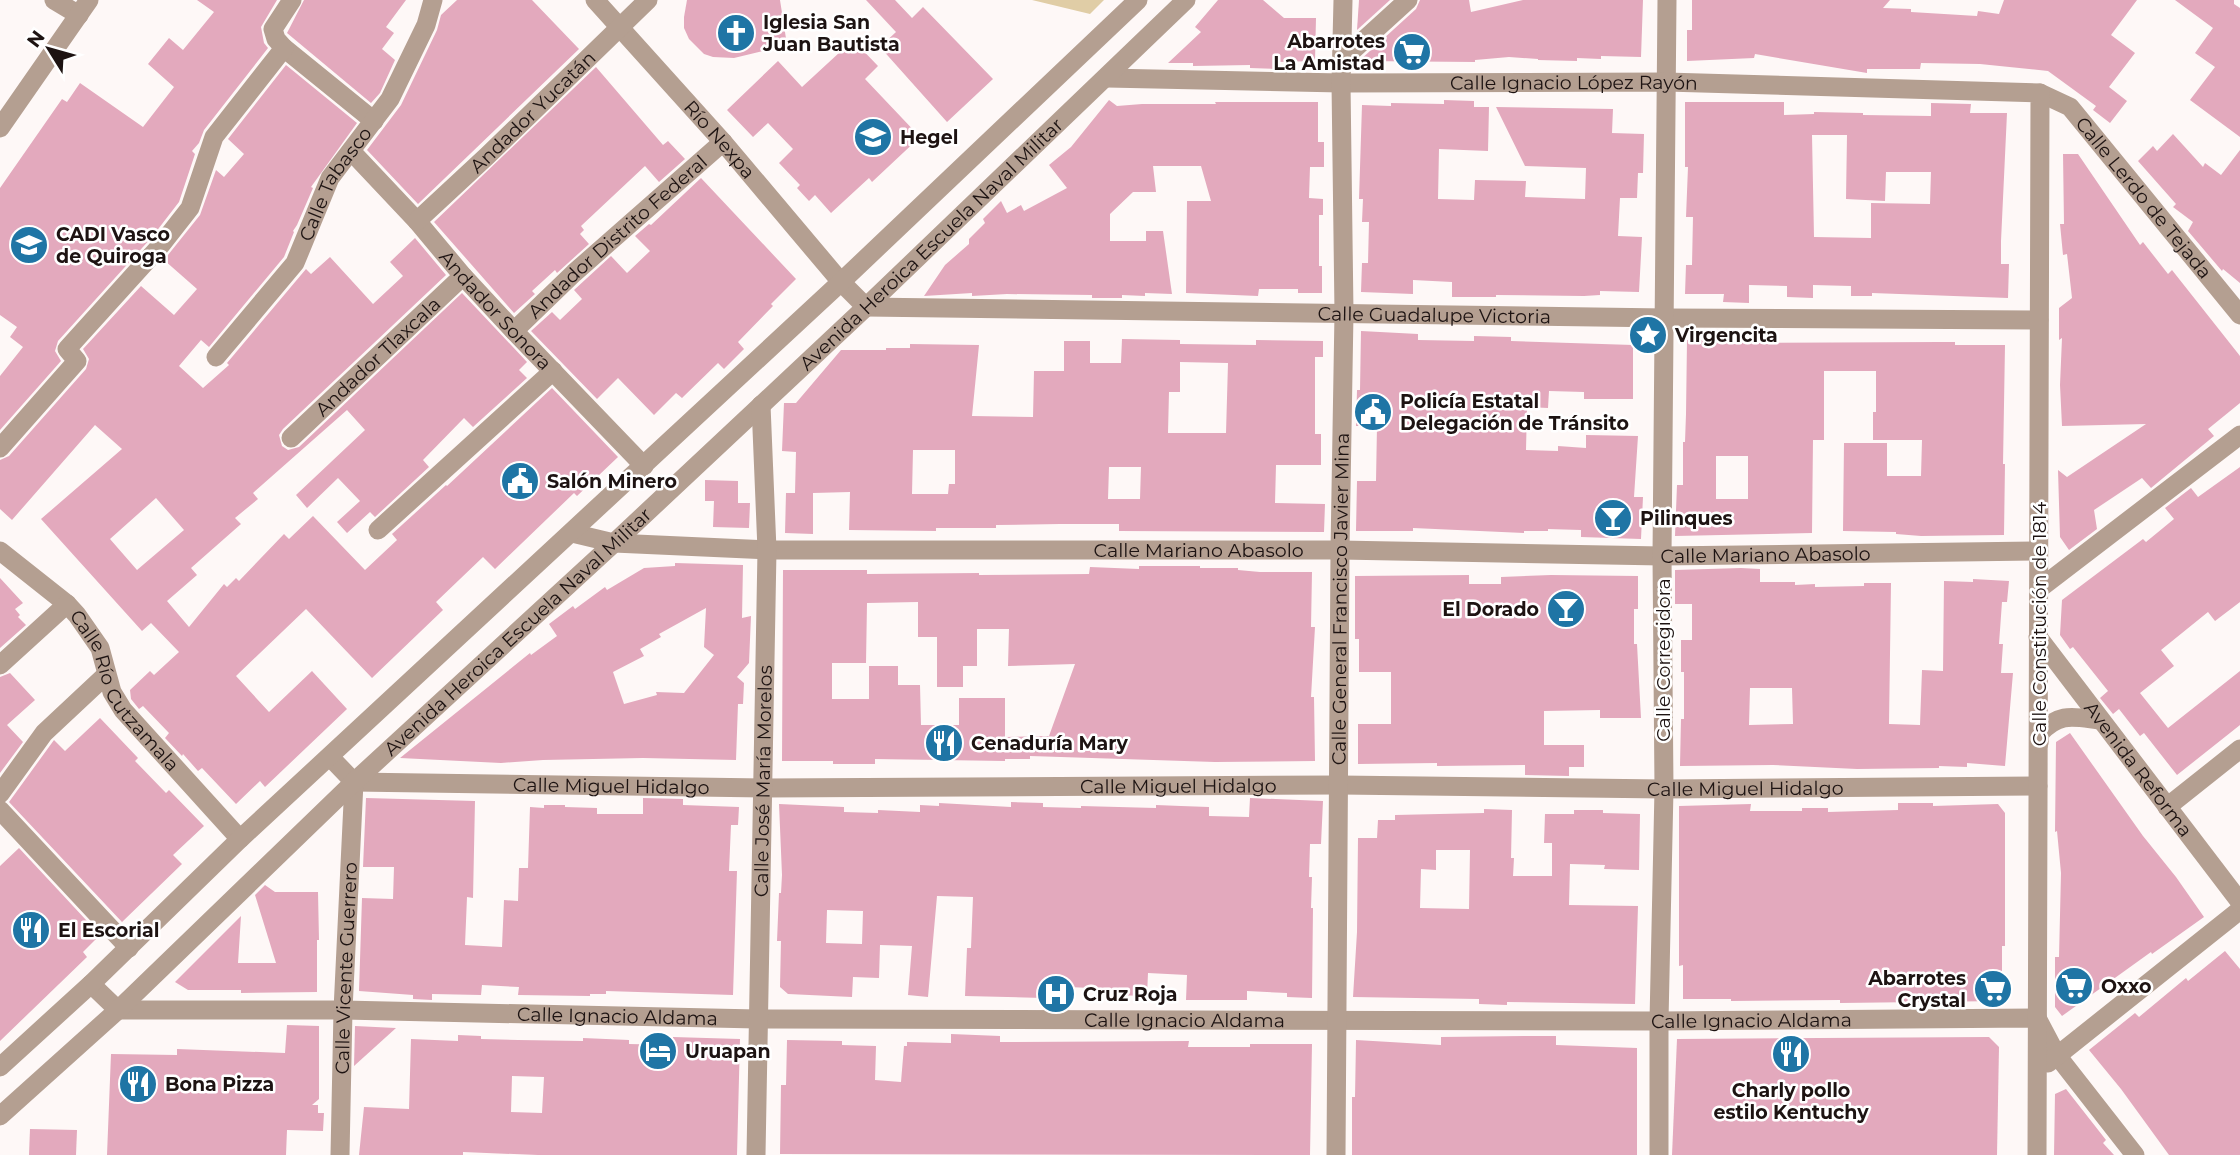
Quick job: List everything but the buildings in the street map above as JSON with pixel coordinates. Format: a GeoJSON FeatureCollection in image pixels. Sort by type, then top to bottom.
{"type":"FeatureCollection","features":[{"type":"Feature","properties":{"kind":"street"},"geometry":{"type":"LineString","coordinates":[[0,128],[84,8],[54,0]]}},
{"type":"Feature","properties":{"kind":"street"},"geometry":{"type":"LineString","coordinates":[[292,0],[273,29],[276,39],[374,121]]}},
{"type":"Feature","properties":{"kind":"street","name":"Calle Tabasco"},"geometry":{"type":"LineString","coordinates":[[216,357],[295,263],[330,178],[390,99],[426,25],[433,0]]}},
{"type":"Feature","properties":{"kind":"street","name":"Río Nexpa"},"geometry":{"type":"LineString","coordinates":[[595,0],[723,142],[841,282]]}},
{"type":"Feature","properties":{"kind":"street","name":"Andador Yucatán"},"geometry":{"type":"LineString","coordinates":[[417,221],[648,0]]}},
{"type":"Feature","properties":{"kind":"street","name":"Avenida Heroica Escuela Naval Militar"},"geometry":{"type":"LineString","coordinates":[[0,1068],[240,839],[841,282],[1138,0]]}},
{"type":"Feature","properties":{"kind":"street","name":"Avenida Heroica Escuela Naval Militar"},"geometry":{"type":"LineString","coordinates":[[0,1116],[118,1010],[354,782],[614,544],[866,307],[1186,0]]}},
{"type":"Feature","properties":{"kind":"street","name":"Calle General Francisco Javier Mina"},"geometry":{"type":"LineString","coordinates":[[1336,1155],[1344,313],[1340,83],[1343,0]]}},
{"type":"Feature","properties":{"kind":"street"},"geometry":{"type":"LineString","coordinates":[[1342,60],[1408,0]]}},
{"type":"Feature","properties":{"kind":"street","name":"Calle Corregidora"},"geometry":{"type":"LineString","coordinates":[[1659,1155],[1664,789],[1662,556],[1667,0]]}},
{"type":"Feature","properties":{"kind":"street"},"geometry":{"type":"LineString","coordinates":[[0,448],[77,361],[67,349],[161,245],[190,208],[214,137],[284,48]]}},
{"type":"Feature","properties":{"kind":"street","name":"Calle Ignacio López Rayón"},"geometry":{"type":"LineString","coordinates":[[1107,78],[1340,83],[1666,82],[2040,93]]}},
{"type":"Feature","properties":{"kind":"street","name":"Calle Lerdo de Tejada"},"geometry":{"type":"LineString","coordinates":[[2040,93],[2070,107],[2240,315]]}},
{"type":"Feature","properties":{"kind":"street","name":"Calle Constitución de 1814"},"geometry":{"type":"LineString","coordinates":[[2037,1155],[2040,93]]}},
{"type":"Feature","properties":{"kind":"street","name":"Andador Distrito Federal"},"geometry":{"type":"LineString","coordinates":[[514,331],[574,273],[723,142]]}},
{"type":"Feature","properties":{"kind":"street","name":"Andador Sonora"},"geometry":{"type":"LineString","coordinates":[[351,151],[514,331],[644,466]]}},
{"type":"Feature","properties":{"kind":"street","name":"Andador Tlaxcala"},"geometry":{"type":"LineString","coordinates":[[291,439],[463,276]]}},
{"type":"Feature","properties":{"kind":"street"},"geometry":{"type":"LineString","coordinates":[[841,282],[866,307]]}},
{"type":"Feature","properties":{"kind":"street","name":"Calle Guadalupe Victoria"},"geometry":{"type":"LineString","coordinates":[[866,307],[1666,318],[2039,320]]}},
{"type":"Feature","properties":{"kind":"street"},"geometry":{"type":"LineString","coordinates":[[378,530],[553,371]]}},
{"type":"Feature","properties":{"kind":"street","name":"Calle José María Morelos"},"geometry":{"type":"LineString","coordinates":[[756,1155],[767,550],[761,405]]}},
{"type":"Feature","properties":{"kind":"street"},"geometry":{"type":"LineString","coordinates":[[2039,589],[2240,435]]}},
{"type":"Feature","properties":{"kind":"street","name":"Calle Mariano Abasolo"},"geometry":{"type":"LineString","coordinates":[[572,533],[614,544],[767,550],[1340,550],[1662,556],[2039,551]]}},
{"type":"Feature","properties":{"kind":"street","name":"Calle Río Cutzamala"},"geometry":{"type":"LineString","coordinates":[[0,551],[67,604],[100,648],[112,692],[135,725],[240,839]]}},
{"type":"Feature","properties":{"kind":"street"},"geometry":{"type":"LineString","coordinates":[[0,665],[67,604]]}},
{"type":"Feature","properties":{"kind":"street","name":"Avenida Reforma"},"geometry":{"type":"LineString","coordinates":[[2038,637],[2240,902]]}},
{"type":"Feature","properties":{"kind":"street"},"geometry":{"type":"LineString","coordinates":[[0,794],[44,733],[106,675]]}},
{"type":"Feature","properties":{"kind":"street"},"geometry":{"type":"LineString","coordinates":[[2038,755],[2039,733],[2050,723],[2063,717],[2100,720]]}},
{"type":"Feature","properties":{"kind":"street"},"geometry":{"type":"LineString","coordinates":[[2167,807],[2240,749]]}},
{"type":"Feature","properties":{"kind":"street"},"geometry":{"type":"LineString","coordinates":[[330,757],[354,782]]}},
{"type":"Feature","properties":{"kind":"street","name":"Calle Miguel Hidalgo"},"geometry":{"type":"LineString","coordinates":[[354,782],[764,788],[1340,785],[1664,789],[2038,786]]}},
{"type":"Feature","properties":{"kind":"street","name":"Calle Vicente Guerrero"},"geometry":{"type":"LineString","coordinates":[[340,1155],[343,1010],[354,782]]}},
{"type":"Feature","properties":{"kind":"street"},"geometry":{"type":"LineString","coordinates":[[0,810],[128,948]]}},
{"type":"Feature","properties":{"kind":"street"},"geometry":{"type":"LineString","coordinates":[[2037,1074],[2056,1054],[2240,910]]}},
{"type":"Feature","properties":{"kind":"street"},"geometry":{"type":"LineString","coordinates":[[91,984],[118,1010]]}},
{"type":"Feature","properties":{"kind":"street","name":"Calle Ignacio Aldama"},"geometry":{"type":"LineString","coordinates":[[118,1010],[343,1010],[757,1019],[1659,1021],[2037,1018]]}},
{"type":"Feature","properties":{"kind":"street"},"geometry":{"type":"LineString","coordinates":[[2037,1018],[2056,1054],[2134,1155]]}},
{"type":"Feature","properties":{"kind":"shaded area"},"geometry":{"type":"Polygon","coordinates":[[[1032,0],[1104,0],[1090,14],[1032,0]]]}},
{"type":"Feature","properties":{"kind":"place","name":"Iglesia San Juan Bautista"},"geometry":{"type":"Point","coordinates":[736,33]}},
{"type":"Feature","properties":{"kind":"place","name":"Abarrotes La Amistad"},"geometry":{"type":"Point","coordinates":[1412,52]}},
{"type":"Feature","properties":{"kind":"place","name":"Hegel"},"geometry":{"type":"Point","coordinates":[873,137]}},
{"type":"Feature","properties":{"kind":"place","name":"CADI Vasco de Quiroga"},"geometry":{"type":"Point","coordinates":[29,245]}},
{"type":"Feature","properties":{"kind":"place","name":"Virgencita"},"geometry":{"type":"Point","coordinates":[1648,335]}},
{"type":"Feature","properties":{"kind":"place","name":"Policía Estatal Delegación de Tránsito"},"geometry":{"type":"Point","coordinates":[1373,412]}},
{"type":"Feature","properties":{"kind":"place","name":"Salón Minero"},"geometry":{"type":"Point","coordinates":[520,481]}},
{"type":"Feature","properties":{"kind":"place","name":"Pilinques"},"geometry":{"type":"Point","coordinates":[1613,518]}},
{"type":"Feature","properties":{"kind":"place","name":"El Dorado"},"geometry":{"type":"Point","coordinates":[1566,609]}},
{"type":"Feature","properties":{"kind":"place","name":"Cenaduría Mary"},"geometry":{"type":"Point","coordinates":[944,743]}},
{"type":"Feature","properties":{"kind":"place","name":"El Escorial"},"geometry":{"type":"Point","coordinates":[31,930]}},
{"type":"Feature","properties":{"kind":"place","name":"Oxxo"},"geometry":{"type":"Point","coordinates":[2074,986]}},
{"type":"Feature","properties":{"kind":"place","name":"Abarrotes Crystal"},"geometry":{"type":"Point","coordinates":[1993,989]}},
{"type":"Feature","properties":{"kind":"place","name":"Cruz Roja"},"geometry":{"type":"Point","coordinates":[1056,994]}},
{"type":"Feature","properties":{"kind":"place","name":"Uruapan"},"geometry":{"type":"Point","coordinates":[658,1051]}},
{"type":"Feature","properties":{"kind":"place","name":"Charly pollo estilo Kentuchy"},"geometry":{"type":"Point","coordinates":[1791,1054]}},
{"type":"Feature","properties":{"kind":"place","name":"Bona Pizza"},"geometry":{"type":"Point","coordinates":[138,1084]}}]}
